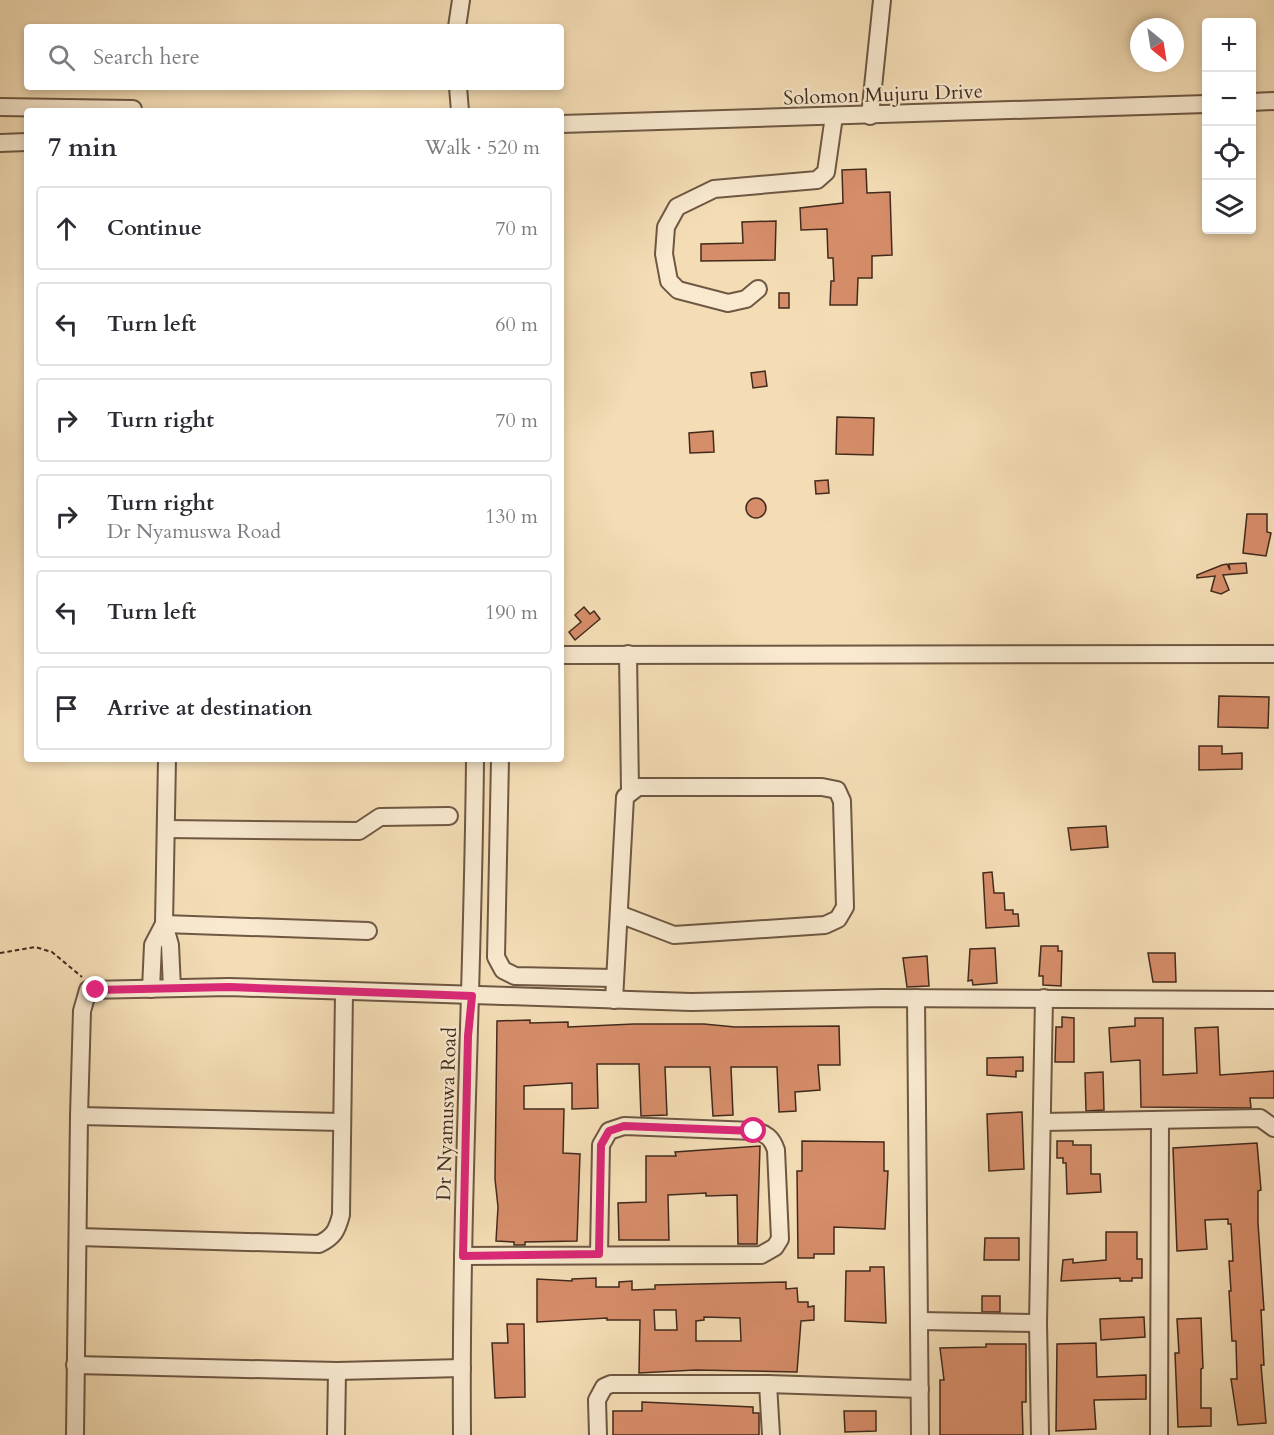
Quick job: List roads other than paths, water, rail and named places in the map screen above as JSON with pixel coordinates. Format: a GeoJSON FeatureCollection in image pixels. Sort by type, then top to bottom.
{"type":"FeatureCollection","features":[{"type":"Feature","properties":{"kind":"street"},"geometry":{"type":"LineString","coordinates":[[457,24],[461,0]]}},
{"type":"Feature","properties":{"kind":"street"},"geometry":{"type":"LineString","coordinates":[[870,116],[882,0]]}},
{"type":"Feature","properties":{"kind":"street"},"geometry":{"type":"LineString","coordinates":[[458,90],[459,108]]}},
{"type":"Feature","properties":{"kind":"street"},"geometry":{"type":"LineString","coordinates":[[1256,102],[1274,101]]}},
{"type":"Feature","properties":{"kind":"street","name":"Solomon Mujuru Drive"},"geometry":{"type":"LineString","coordinates":[[564,124],[1202,104]]}},
{"type":"Feature","properties":{"kind":"street"},"geometry":{"type":"LineString","coordinates":[[0,107],[66,108]]}},
{"type":"Feature","properties":{"kind":"street"},"geometry":{"type":"LineString","coordinates":[[758,289],[746,299],[728,303],[678,290],[669,281],[664,254],[666,227],[677,207],[714,189],[817,180],[826,172],[834,116]]}},
{"type":"Feature","properties":{"kind":"street"},"geometry":{"type":"LineString","coordinates":[[0,143],[24,142]]}},
{"type":"Feature","properties":{"kind":"street"},"geometry":{"type":"LineString","coordinates":[[628,654],[630,790]]}},
{"type":"Feature","properties":{"kind":"street"},"geometry":{"type":"LineString","coordinates":[[564,655],[1274,654]]}},
{"type":"Feature","properties":{"kind":"street"},"geometry":{"type":"LineString","coordinates":[[167,762],[164,924],[170,945],[172,988]]}},
{"type":"Feature","properties":{"kind":"street","name":"Dr Nyamuswa Road"},"geometry":{"type":"LineString","coordinates":[[462,1435],[463,1256],[468,1048],[472,996],[475,762]]}},
{"type":"Feature","properties":{"kind":"street"},"geometry":{"type":"LineString","coordinates":[[500,762],[496,957],[503,970],[515,976],[614,978]]}},
{"type":"Feature","properties":{"kind":"street"},"geometry":{"type":"LineString","coordinates":[[614,1000],[624,797],[630,790],[638,787],[822,787],[837,790],[842,801],[845,907],[838,919],[825,925],[674,935],[619,914]]}},
{"type":"Feature","properties":{"kind":"street"},"geometry":{"type":"LineString","coordinates":[[166,828],[359,831],[380,817],[449,816]]}},
{"type":"Feature","properties":{"kind":"street"},"geometry":{"type":"LineString","coordinates":[[164,924],[368,931]]}},
{"type":"Feature","properties":{"kind":"street"},"geometry":{"type":"LineString","coordinates":[[151,989],[153,945],[164,924]]}},
{"type":"Feature","properties":{"kind":"street"},"geometry":{"type":"LineString","coordinates":[[75,1435],[82,1011],[88,990],[229,987],[344,993],[691,1002],[916,998],[1274,1000]]}},
{"type":"Feature","properties":{"kind":"street"},"geometry":{"type":"LineString","coordinates":[[78,1237],[319,1244],[330,1239],[338,1228],[341,1215],[344,993]]}},
{"type":"Feature","properties":{"kind":"street"},"geometry":{"type":"LineString","coordinates":[[916,998],[920,1435]]}},
{"type":"Feature","properties":{"kind":"street"},"geometry":{"type":"LineString","coordinates":[[1040,1435],[1038,1323],[1044,998]]}},
{"type":"Feature","properties":{"kind":"street"},"geometry":{"type":"LineString","coordinates":[[79,1116],[341,1122]]}},
{"type":"Feature","properties":{"kind":"street"},"geometry":{"type":"LineString","coordinates":[[1043,1122],[1260,1118],[1274,1128]]}},
{"type":"Feature","properties":{"kind":"street"},"geometry":{"type":"LineString","coordinates":[[1159,1435],[1160,1121]]}},
{"type":"Feature","properties":{"kind":"street"},"geometry":{"type":"LineString","coordinates":[[463,1256],[761,1255],[769,1252],[780,1239],[776,1150],[773,1142],[768,1136],[754,1131],[624,1126],[609,1131],[601,1145],[599,1254]]}},
{"type":"Feature","properties":{"kind":"street"},"geometry":{"type":"LineString","coordinates":[[920,1321],[1038,1323]]}},
{"type":"Feature","properties":{"kind":"street"},"geometry":{"type":"LineString","coordinates":[[75,1365],[337,1371],[462,1368]]}},
{"type":"Feature","properties":{"kind":"street"},"geometry":{"type":"LineString","coordinates":[[336,1435],[337,1371]]}},
{"type":"Feature","properties":{"kind":"street"},"geometry":{"type":"LineString","coordinates":[[598,1435],[597,1400],[604,1386],[611,1384],[768,1384],[920,1389]]}},
{"type":"Feature","properties":{"kind":"street"},"geometry":{"type":"LineString","coordinates":[[768,1384],[771,1435]]}}]}
